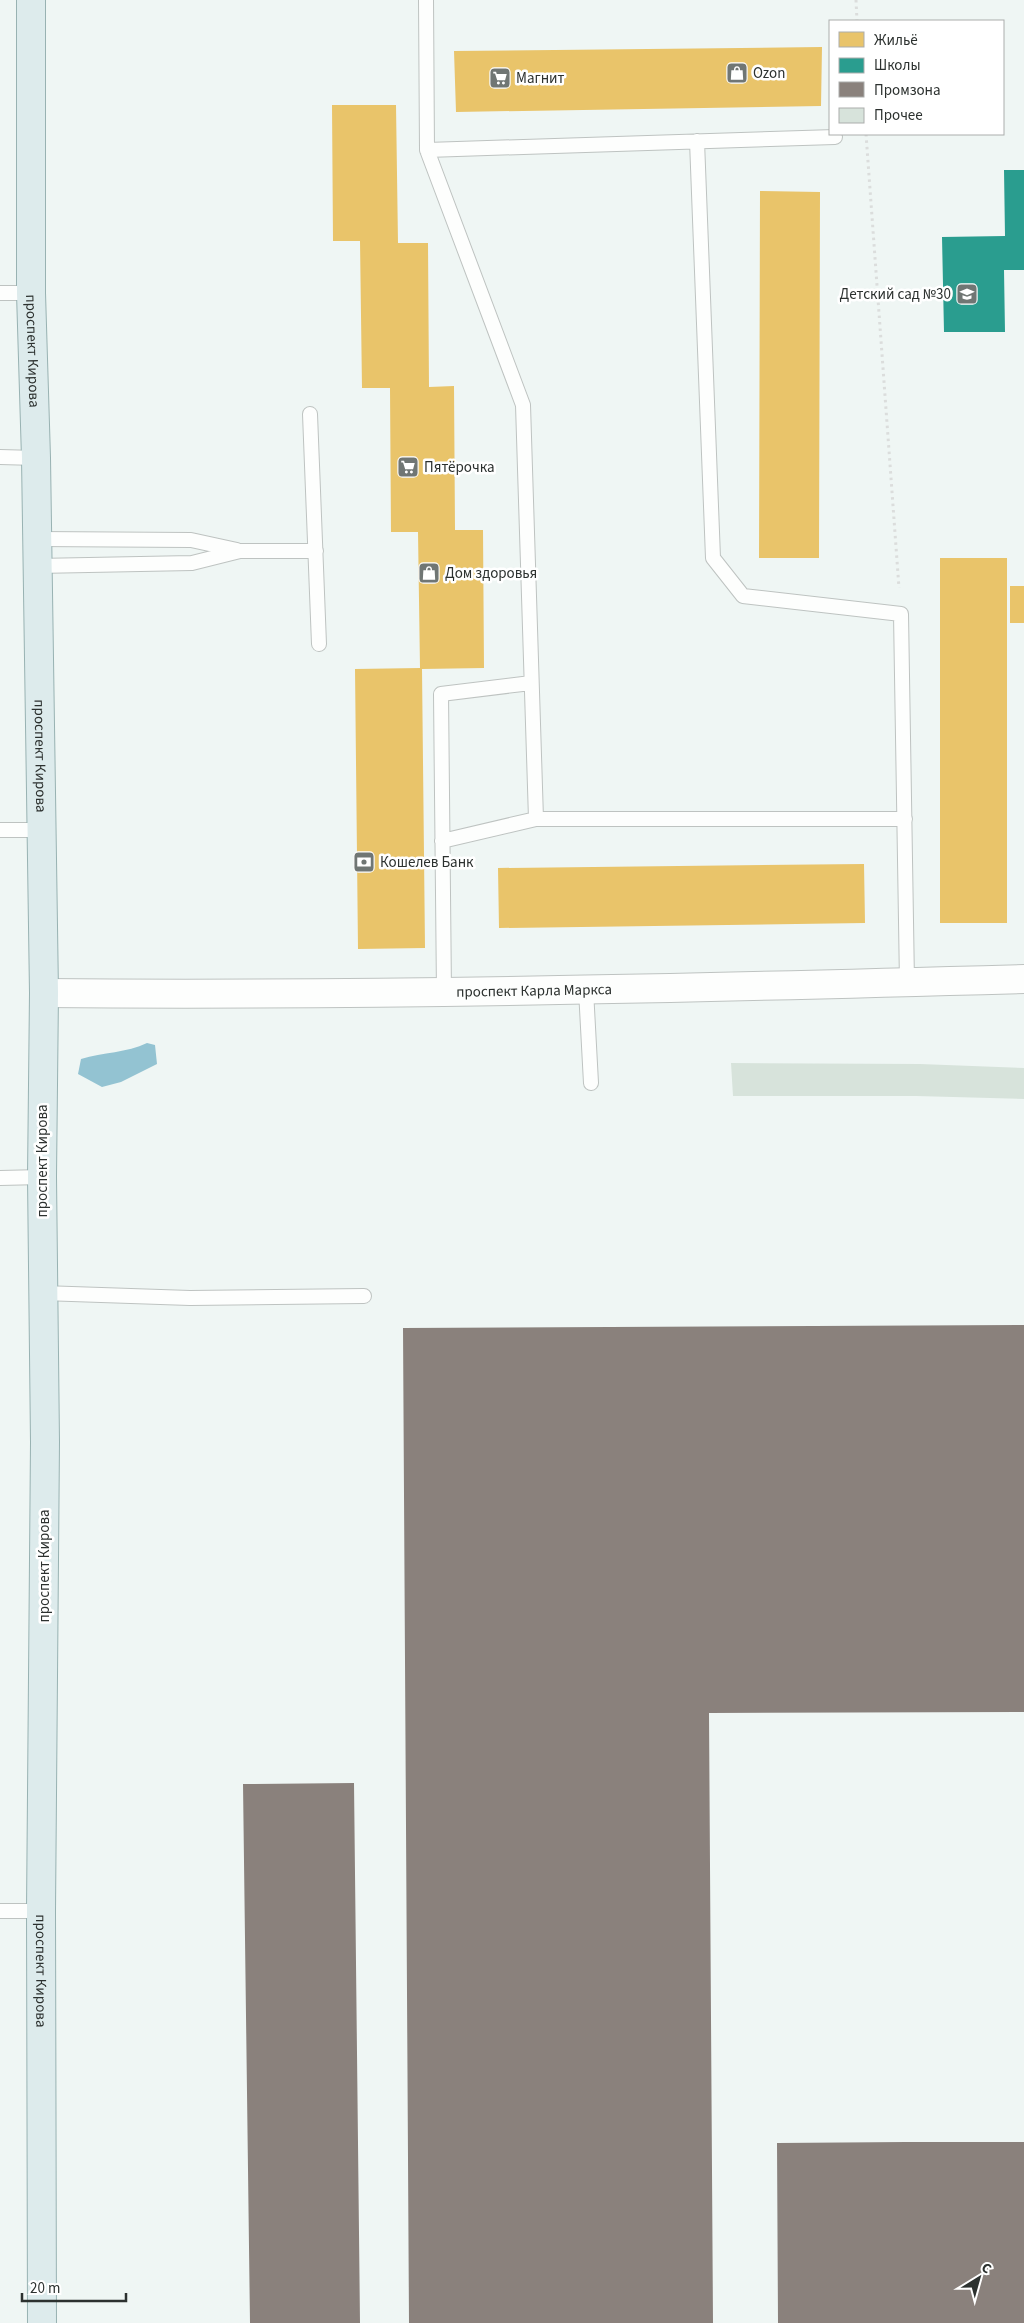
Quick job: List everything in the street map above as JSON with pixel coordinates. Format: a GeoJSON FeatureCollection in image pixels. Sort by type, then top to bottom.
{"type":"FeatureCollection","features":[{"type":"Feature","properties":{"kind":"main road","name":"проспект Кирова"},"geometry":{"type":"LineString","coordinates":[[31,0],[31,293],[38,539],[44,993],[42,1177],[45,1442],[41,1911],[42,2323]]}},
{"type":"Feature","properties":{"kind":"street","name":"проспект Карла Маркса"},"geometry":{"type":"LineString","coordinates":[[44,993],[253,995],[444,993],[1024,979]]}},
{"type":"Feature","properties":{"kind":"lane"},"geometry":{"type":"LineString","coordinates":[[426,0],[426,150],[523,405],[536,819]]}},
{"type":"Feature","properties":{"kind":"lane"},"geometry":{"type":"LineString","coordinates":[[426,150],[835,137]]}},
{"type":"Feature","properties":{"kind":"lane"},"geometry":{"type":"LineString","coordinates":[[697,141],[713,558],[743,596],[901,614],[907,982]]}},
{"type":"Feature","properties":{"kind":"lane"},"geometry":{"type":"LineString","coordinates":[[0,293],[31,293]]}},
{"type":"Feature","properties":{"kind":"lane"},"geometry":{"type":"LineString","coordinates":[[310,414],[319,644]]}},
{"type":"Feature","properties":{"kind":"lane"},"geometry":{"type":"LineString","coordinates":[[0,457],[36,458]]}},
{"type":"Feature","properties":{"kind":"lane"},"geometry":{"type":"LineString","coordinates":[[38,539],[191,540],[240,551],[316,551]]}},
{"type":"Feature","properties":{"kind":"lane"},"geometry":{"type":"LineString","coordinates":[[37,566],[192,563],[240,551]]}},
{"type":"Feature","properties":{"kind":"lane"},"geometry":{"type":"LineString","coordinates":[[444,993],[441,694],[531,683]]}},
{"type":"Feature","properties":{"kind":"lane"},"geometry":{"type":"LineString","coordinates":[[442,841],[536,819],[904,819]]}},
{"type":"Feature","properties":{"kind":"lane"},"geometry":{"type":"LineString","coordinates":[[0,830],[42,830]]}},
{"type":"Feature","properties":{"kind":"lane"},"geometry":{"type":"LineString","coordinates":[[586,990],[591,1083]]}},
{"type":"Feature","properties":{"kind":"lane"},"geometry":{"type":"LineString","coordinates":[[0,1178],[42,1177]]}},
{"type":"Feature","properties":{"kind":"lane"},"geometry":{"type":"LineString","coordinates":[[42,1294],[190,1298],[364,1296]]}},
{"type":"Feature","properties":{"kind":"lane"},"geometry":{"type":"LineString","coordinates":[[0,1911],[41,1911]]}},
{"type":"Feature","properties":{"kind":"path"},"geometry":{"type":"LineString","coordinates":[[856,0],[858,20]]}},
{"type":"Feature","properties":{"kind":"path"},"geometry":{"type":"LineString","coordinates":[[866,135],[901,614]]}},
{"type":"Feature","properties":{"kind":"water"},"geometry":{"type":"Polygon","coordinates":[[[147,1043],[155,1045],[157,1064],[121,1082],[102,1087],[78,1074],[81,1059],[131,1049],[147,1043]]]}},
{"type":"Feature","properties":{"kind":"building: Жильё"},"geometry":{"type":"Polygon","coordinates":[[[822,47],[821,106],[456,112],[454,51],[822,47]]]}},
{"type":"Feature","properties":{"kind":"building: Жильё"},"geometry":{"type":"Polygon","coordinates":[[[332,105],[396,105],[398,243],[428,243],[429,387],[454,386],[455,530],[483,530],[484,668],[422,669],[425,948],[358,949],[355,669],[420,668],[418,532],[391,532],[390,388],[362,388],[360,241],[333,241],[332,105]]]}},
{"type":"Feature","properties":{"kind":"building: Жильё"},"geometry":{"type":"Polygon","coordinates":[[[760,191],[820,192],[819,558],[759,558],[760,191]]]}},
{"type":"Feature","properties":{"kind":"building: Жильё"},"geometry":{"type":"Polygon","coordinates":[[[940,558],[1007,558],[1007,923],[940,923],[940,558]]]}},
{"type":"Feature","properties":{"kind":"building: Жильё"},"geometry":{"type":"Polygon","coordinates":[[[1010,586],[1024,586],[1024,623],[1010,623],[1010,586]]]}},
{"type":"Feature","properties":{"kind":"building: Жильё"},"geometry":{"type":"Polygon","coordinates":[[[864,864],[865,923],[499,928],[498,868],[864,864]]]}},
{"type":"Feature","properties":{"kind":"building: Школы"},"geometry":{"type":"Polygon","coordinates":[[[1004,170],[1024,170],[1024,270],[1004,270],[1005,332],[944,332],[942,237],[1005,236],[1004,170]]]}},
{"type":"Feature","properties":{"kind":"building: Промзона"},"geometry":{"type":"Polygon","coordinates":[[[1024,1325],[1024,1712],[709,1713],[713,2323],[409,2323],[403,1328],[1024,1325]]]}},
{"type":"Feature","properties":{"kind":"building: Промзона"},"geometry":{"type":"Polygon","coordinates":[[[354,1783],[360,2323],[250,2323],[243,1784],[354,1783]]]}},
{"type":"Feature","properties":{"kind":"building: Промзона"},"geometry":{"type":"Polygon","coordinates":[[[1024,2142],[1024,2323],[778,2323],[777,2143],[1024,2142]]]}},
{"type":"Feature","properties":{"kind":"building: Прочее"},"geometry":{"type":"Polygon","coordinates":[[[731,1063],[920,1064],[1024,1068],[1024,1099],[916,1096],[733,1096],[731,1063]]]}},
{"type":"Feature","properties":{"kind":"place","name":"Ozon"},"geometry":{"type":"Point","coordinates":[737,73]}},
{"type":"Feature","properties":{"kind":"place","name":"Магнит"},"geometry":{"type":"Point","coordinates":[500,78]}},
{"type":"Feature","properties":{"kind":"place","name":"Детский сад №30"},"geometry":{"type":"Point","coordinates":[967,294]}},
{"type":"Feature","properties":{"kind":"place","name":"Пятёрочка"},"geometry":{"type":"Point","coordinates":[408,467]}},
{"type":"Feature","properties":{"kind":"place","name":"Дом здоровья"},"geometry":{"type":"Point","coordinates":[429,573]}},
{"type":"Feature","properties":{"kind":"place","name":"Кошелев Банк"},"geometry":{"type":"Point","coordinates":[364,862]}}]}
